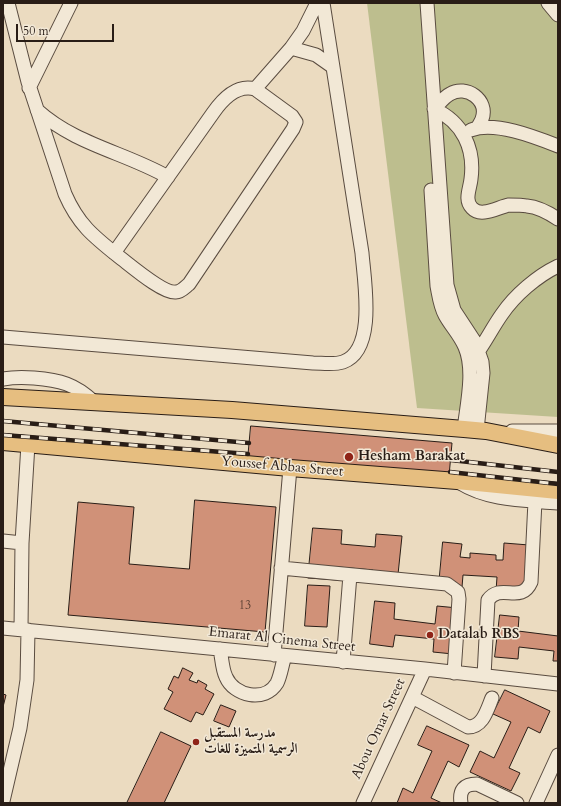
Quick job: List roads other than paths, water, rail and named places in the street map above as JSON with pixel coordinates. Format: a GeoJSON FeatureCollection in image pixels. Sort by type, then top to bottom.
{"type":"FeatureCollection","features":[{"type":"Feature","properties":{"kind":"main road"},"geometry":{"type":"LineString","coordinates":[[3,397],[232,410],[476,430],[558,445]]}},
{"type":"Feature","properties":{"kind":"main road","name":"Youssef Abbas Street"},"geometry":{"type":"LineString","coordinates":[[3,442],[54,445],[290,468],[457,481]]}},
{"type":"Feature","properties":{"kind":"main road"},"geometry":{"type":"LineString","coordinates":[[457,481],[558,491]]}},
{"type":"Feature","properties":{"kind":"street"},"geometry":{"type":"LineString","coordinates":[[8,3],[29,88],[64,194],[72,210],[96,238],[114,253],[147,278],[170,292],[182,290],[189,284],[293,130],[296,122],[292,116],[255,89],[240,89],[230,95],[221,102],[114,253]]}},
{"type":"Feature","properties":{"kind":"street"},"geometry":{"type":"LineString","coordinates":[[29,88],[71,3]]}},
{"type":"Feature","properties":{"kind":"street"},"geometry":{"type":"LineString","coordinates":[[255,89],[291,48],[303,31],[317,3]]}},
{"type":"Feature","properties":{"kind":"street"},"geometry":{"type":"LineString","coordinates":[[3,337],[313,363],[343,362],[350,358],[360,345],[363,338],[366,290],[362,253],[323,3]]}},
{"type":"Feature","properties":{"kind":"street"},"geometry":{"type":"LineString","coordinates":[[419,3],[437,286],[445,314],[460,337],[470,364],[468,402],[476,430]]}},
{"type":"Feature","properties":{"kind":"street"},"geometry":{"type":"LineString","coordinates":[[427,3],[447,285],[454,310],[475,342],[482,362],[483,373],[476,430]]}},
{"type":"Feature","properties":{"kind":"street"},"geometry":{"type":"LineString","coordinates":[[548,3],[558,15]]}},
{"type":"Feature","properties":{"kind":"street"},"geometry":{"type":"LineString","coordinates":[[291,48],[316,55],[333,67]]}},
{"type":"Feature","properties":{"kind":"street"},"geometry":{"type":"LineString","coordinates":[[434,109],[450,94],[460,90],[470,92],[478,98],[483,107],[483,118],[478,127]]}},
{"type":"Feature","properties":{"kind":"street"},"geometry":{"type":"LineString","coordinates":[[434,109],[450,118],[462,132],[468,147],[471,163],[471,180],[467,196],[468,203],[472,209],[485,213],[491,209],[510,205],[529,206],[547,212],[558,219]]}},
{"type":"Feature","properties":{"kind":"street"},"geometry":{"type":"LineString","coordinates":[[37,110],[49,121],[64,130],[109,151],[146,165],[168,177]]}},
{"type":"Feature","properties":{"kind":"street"},"geometry":{"type":"LineString","coordinates":[[462,132],[478,127],[497,128],[542,139],[558,146]]}},
{"type":"Feature","properties":{"kind":"street"},"geometry":{"type":"LineString","coordinates":[[470,364],[503,313],[518,295],[535,280],[558,266]]}},
{"type":"Feature","properties":{"kind":"street"},"geometry":{"type":"LineString","coordinates":[[3,379],[18,377],[63,382],[80,390],[94,402]]}},
{"type":"Feature","properties":{"kind":"street"},"geometry":{"type":"LineString","coordinates":[[476,430],[558,431]]}},
{"type":"Feature","properties":{"kind":"street"},"geometry":{"type":"LineString","coordinates":[[3,801],[20,728],[27,680],[22,543],[28,444]]}},
{"type":"Feature","properties":{"kind":"street"},"geometry":{"type":"LineString","coordinates":[[220,649],[226,677],[233,687],[243,694],[254,696],[263,694],[277,683],[281,568],[290,468]]}},
{"type":"Feature","properties":{"kind":"street","name":"Youssef Abbas Street"},"geometry":{"type":"LineString","coordinates":[[457,481],[467,487],[499,498],[558,503]]}},
{"type":"Feature","properties":{"kind":"street"},"geometry":{"type":"LineString","coordinates":[[484,676],[488,600],[496,592],[523,592],[528,588],[531,582],[535,501]]}},
{"type":"Feature","properties":{"kind":"street"},"geometry":{"type":"LineString","coordinates":[[3,541],[22,543]]}},
{"type":"Feature","properties":{"kind":"street"},"geometry":{"type":"LineString","coordinates":[[281,568],[447,584],[453,587],[458,592],[459,599],[454,673]]}},
{"type":"Feature","properties":{"kind":"street"},"geometry":{"type":"LineString","coordinates":[[343,662],[350,575]]}},
{"type":"Feature","properties":{"kind":"street","name":"Emarat Al Cinema Street"},"geometry":{"type":"LineString","coordinates":[[3,628],[425,669],[558,684]]}},
{"type":"Feature","properties":{"kind":"street","name":"Abou Omar Street"},"geometry":{"type":"LineString","coordinates":[[363,803],[425,669]]}},
{"type":"Feature","properties":{"kind":"street"},"geometry":{"type":"LineString","coordinates":[[412,697],[468,728],[473,728],[478,725],[492,698]]}},
{"type":"Feature","properties":{"kind":"street"},"geometry":{"type":"LineString","coordinates":[[536,803],[558,755]]}},
{"type":"Feature","properties":{"kind":"street"},"geometry":{"type":"LineString","coordinates":[[452,803],[461,803],[460,795],[463,788],[469,784],[477,784],[517,803]]}},
{"type":"Feature","properties":{"kind":"railway"},"geometry":{"type":"LineString","coordinates":[[3,421],[249,443]]}},
{"type":"Feature","properties":{"kind":"railway"},"geometry":{"type":"LineString","coordinates":[[3,435],[248,454]]}},
{"type":"Feature","properties":{"kind":"railway"},"geometry":{"type":"LineString","coordinates":[[451,460],[558,472]]}},
{"type":"Feature","properties":{"kind":"railway"},"geometry":{"type":"LineString","coordinates":[[450,472],[558,484]]}},
{"type":"Feature","properties":{"kind":"place","name":"Hesham Barakat"},"geometry":{"type":"Point","coordinates":[349,457]}},
{"type":"Feature","properties":{"kind":"place","name":"Datalab RBS"},"geometry":{"type":"Point","coordinates":[430,635]}},
{"type":"Feature","properties":{"kind":"place","name":"مدرسة المستقبل الرسمية المتميزة للغات"},"geometry":{"type":"Point","coordinates":[196,742]}}]}
